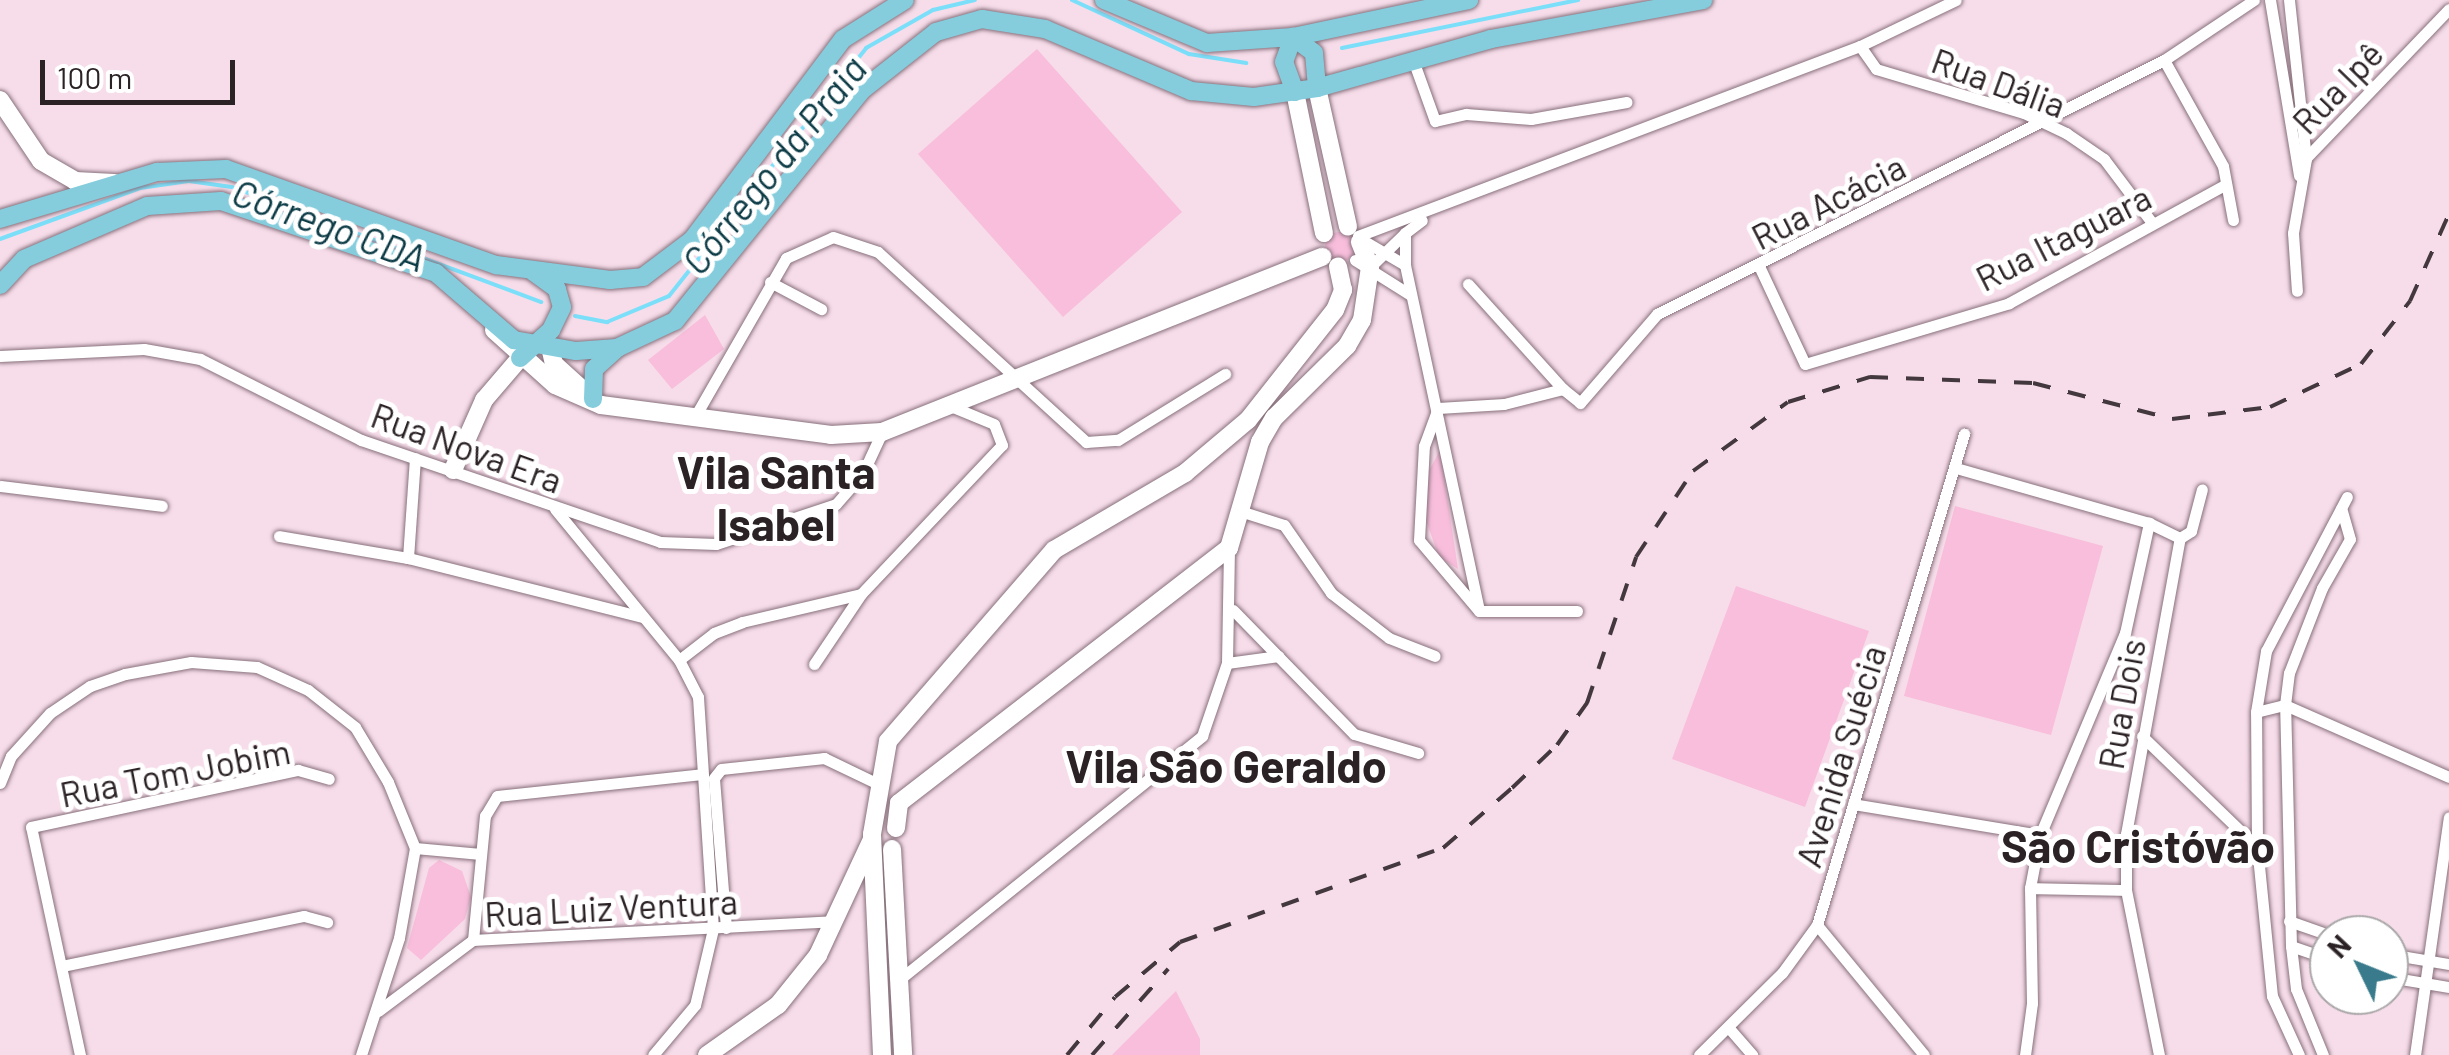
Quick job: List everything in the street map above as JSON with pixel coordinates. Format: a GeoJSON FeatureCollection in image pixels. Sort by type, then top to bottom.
{"type":"FeatureCollection","features":[{"type":"Feature","properties":{"kind":"main road"},"geometry":{"type":"LineString","coordinates":[[0,220],[114,183],[170,170],[226,169],[469,258],[534,272],[610,280],[643,277],[665,266],[692,240],[843,39],[905,0]]}},
{"type":"Feature","properties":{"kind":"main road"},"geometry":{"type":"LineString","coordinates":[[1104,0],[1207,43],[1293,36],[1469,0]]}},
{"type":"Feature","properties":{"kind":"main road"},"geometry":{"type":"LineString","coordinates":[[597,402],[594,369],[618,348],[675,321],[861,91],[936,32],[982,18],[1102,48],[1191,91],[1254,97],[1317,88],[1490,38],[1702,0]]}},
{"type":"Feature","properties":{"kind":"main road"},"geometry":{"type":"LineString","coordinates":[[1293,36],[1314,53],[1317,88]]}},
{"type":"Feature","properties":{"kind":"main road"},"geometry":{"type":"LineString","coordinates":[[1293,36],[1284,62],[1295,92]]}},
{"type":"Feature","properties":{"kind":"main road"},"geometry":{"type":"LineString","coordinates":[[0,284],[24,259],[54,243],[147,206],[221,201],[436,274],[492,327],[539,345],[618,348]]}},
{"type":"Feature","properties":{"kind":"main road"},"geometry":{"type":"LineString","coordinates":[[534,272],[557,290],[562,308],[539,345]]}},
{"type":"Feature","properties":{"kind":"street"},"geometry":{"type":"LineString","coordinates":[[882,1055],[876,783],[888,741],[906,714],[1054,550],[1185,473],[1248,420],[1335,310],[1355,250],[1429,214],[1860,46],[1956,0]]}},
{"type":"Feature","properties":{"kind":"street","name":"Rua Acácia"},"geometry":{"type":"LineString","coordinates":[[1438,408],[1504,404],[1563,389],[1580,403],[1657,314],[2047,122],[2164,60],[2254,0]]}},
{"type":"Feature","properties":{"kind":"street"},"geometry":{"type":"LineString","coordinates":[[2270,0],[2300,166]]}},
{"type":"Feature","properties":{"kind":"street"},"geometry":{"type":"LineString","coordinates":[[2289,0],[2300,166]]}},
{"type":"Feature","properties":{"kind":"street","name":"Rua Ipê"},"geometry":{"type":"LineString","coordinates":[[2297,292],[2300,166],[2449,10]]}},
{"type":"Feature","properties":{"kind":"street","name":"Rua Dália"},"geometry":{"type":"LineString","coordinates":[[1860,46],[1876,69],[2047,122],[2104,159],[2153,224]]}},
{"type":"Feature","properties":{"kind":"street"},"geometry":{"type":"LineString","coordinates":[[1413,60],[1434,120],[1466,114],[1531,119],[1626,102]]}},
{"type":"Feature","properties":{"kind":"street"},"geometry":{"type":"LineString","coordinates":[[2164,60],[2223,166],[2233,220]]}},
{"type":"Feature","properties":{"kind":"street"},"geometry":{"type":"LineString","coordinates":[[900,978],[1180,760],[1202,736],[1227,663],[1233,610],[1230,548],[1260,442],[1274,418],[1347,346],[1362,320],[1355,250],[1317,88]]}},
{"type":"Feature","properties":{"kind":"street"},"geometry":{"type":"LineString","coordinates":[[1295,92],[1324,233],[1355,250],[1409,294]]}},
{"type":"Feature","properties":{"kind":"street"},"geometry":{"type":"LineString","coordinates":[[0,100],[42,162],[75,180],[114,183]]}},
{"type":"Feature","properties":{"kind":"street","name":"Rua Itaguara"},"geometry":{"type":"LineString","coordinates":[[1760,266],[1805,364],[2009,303],[2226,184]]}},
{"type":"Feature","properties":{"kind":"street"},"geometry":{"type":"LineString","coordinates":[[539,345],[556,385],[597,402],[698,413],[831,435],[882,432],[1012,378],[1405,233],[1429,214]]}},
{"type":"Feature","properties":{"kind":"street"},"geometry":{"type":"LineString","coordinates":[[1405,233],[1409,294],[1438,408],[1479,611]]}},
{"type":"Feature","properties":{"kind":"street"},"geometry":{"type":"LineString","coordinates":[[698,413],[770,282],[801,245],[833,236],[856,240],[878,252],[1086,442],[1118,440],[1225,374]]}},
{"type":"Feature","properties":{"kind":"street"},"geometry":{"type":"LineString","coordinates":[[1355,250],[1405,265]]}},
{"type":"Feature","properties":{"kind":"street"},"geometry":{"type":"LineString","coordinates":[[770,282],[821,309]]}},
{"type":"Feature","properties":{"kind":"street"},"geometry":{"type":"LineString","coordinates":[[1468,284],[1563,389]]}},
{"type":"Feature","properties":{"kind":"street"},"geometry":{"type":"LineString","coordinates":[[539,345],[554,364],[597,402]]}},
{"type":"Feature","properties":{"kind":"street"},"geometry":{"type":"LineString","coordinates":[[452,470],[484,400],[539,345]]}},
{"type":"Feature","properties":{"kind":"street","name":"Rua Nova Era"},"geometry":{"type":"LineString","coordinates":[[0,356],[144,349],[200,360],[361,440],[555,510],[660,542],[716,544],[836,504],[863,473],[882,432]]}},
{"type":"Feature","properties":{"kind":"street"},"geometry":{"type":"LineString","coordinates":[[814,664],[861,594],[1002,445],[994,424],[947,404]]}},
{"type":"Feature","properties":{"kind":"street"},"geometry":{"type":"LineString","coordinates":[[1438,408],[1424,446],[1417,500],[1419,540],[1442,574],[1479,611],[1576,611]]}},
{"type":"Feature","properties":{"kind":"street","name":"Avenida Suécia"},"geometry":{"type":"LineString","coordinates":[[1699,1055],[1817,925],[1964,434]]}},
{"type":"Feature","properties":{"kind":"street"},"geometry":{"type":"LineString","coordinates":[[408,558],[416,458]]}},
{"type":"Feature","properties":{"kind":"street"},"geometry":{"type":"LineString","coordinates":[[1956,468],[2149,523],[2180,538]]}},
{"type":"Feature","properties":{"kind":"street"},"geometry":{"type":"LineString","coordinates":[[0,486],[162,506]]}},
{"type":"Feature","properties":{"kind":"street","name":"Rua Dois"},"geometry":{"type":"LineString","coordinates":[[2158,1055],[2126,890],[2126,834],[2180,538],[2192,532],[2202,489]]}},
{"type":"Feature","properties":{"kind":"street"},"geometry":{"type":"LineString","coordinates":[[2298,1055],[2272,996],[2257,848],[2256,712],[2266,651],[2344,502],[2350,539],[2295,656],[2286,704],[2291,946],[2296,989],[2323,1055]]}},
{"type":"Feature","properties":{"kind":"street"},"geometry":{"type":"LineString","coordinates":[[555,510],[679,660],[698,697],[702,774],[720,928]]}},
{"type":"Feature","properties":{"kind":"street"},"geometry":{"type":"LineString","coordinates":[[1240,510],[1284,525],[1331,593],[1389,638],[1435,656]]}},
{"type":"Feature","properties":{"kind":"street"},"geometry":{"type":"LineString","coordinates":[[2025,1055],[2032,1004],[2030,888],[2040,835],[2125,632],[2149,523]]}},
{"type":"Feature","properties":{"kind":"street"},"geometry":{"type":"LineString","coordinates":[[279,536],[408,558],[643,617]]}},
{"type":"Feature","properties":{"kind":"street"},"geometry":{"type":"LineString","coordinates":[[709,1054],[778,1005],[818,955],[842,893],[878,842],[884,823],[896,828],[899,803],[1230,548]]}},
{"type":"Feature","properties":{"kind":"street"},"geometry":{"type":"LineString","coordinates":[[1442,574],[1462,578],[1474,572]]}},
{"type":"Feature","properties":{"kind":"street"},"geometry":{"type":"LineString","coordinates":[[679,660],[714,633],[742,622],[861,594]]}},
{"type":"Feature","properties":{"kind":"street"},"geometry":{"type":"LineString","coordinates":[[1233,610],[1354,734],[1418,753]]}},
{"type":"Feature","properties":{"kind":"street"},"geometry":{"type":"LineString","coordinates":[[1227,663],[1279,656]]}},
{"type":"Feature","properties":{"kind":"street"},"geometry":{"type":"LineString","coordinates":[[0,783],[24,742],[90,686],[191,662],[257,667],[308,690],[355,727],[388,782],[415,848],[390,966],[361,1055]]}},
{"type":"Feature","properties":{"kind":"street"},"geometry":{"type":"LineString","coordinates":[[2256,712],[2286,704],[2449,777]]}},
{"type":"Feature","properties":{"kind":"street"},"geometry":{"type":"LineString","coordinates":[[2142,736],[2257,848]]}},
{"type":"Feature","properties":{"kind":"street"},"geometry":{"type":"LineString","coordinates":[[653,1055],[695,1005],[720,928],[714,778],[721,770],[824,758],[876,783],[899,803]]}},
{"type":"Feature","properties":{"kind":"street","name":"Rua Tom Jobim"},"geometry":{"type":"LineString","coordinates":[[62,966],[30,827],[298,770],[329,778]]}},
{"type":"Feature","properties":{"kind":"street"},"geometry":{"type":"LineString","coordinates":[[472,940],[485,816],[497,796],[702,774]]}},
{"type":"Feature","properties":{"kind":"street"},"geometry":{"type":"LineString","coordinates":[[1853,804],[2040,835]]}},
{"type":"Feature","properties":{"kind":"street"},"geometry":{"type":"LineString","coordinates":[[2415,1055],[2449,818]]}},
{"type":"Feature","properties":{"kind":"street"},"geometry":{"type":"LineString","coordinates":[[878,842],[900,978],[904,1055]]}},
{"type":"Feature","properties":{"kind":"street"},"geometry":{"type":"LineString","coordinates":[[415,848],[481,854]]}},
{"type":"Feature","properties":{"kind":"street"},"geometry":{"type":"LineString","coordinates":[[2030,888],[2126,890]]}},
{"type":"Feature","properties":{"kind":"street"},"geometry":{"type":"LineString","coordinates":[[842,893],[862,893],[876,904]]}},
{"type":"Feature","properties":{"kind":"street"},"geometry":{"type":"LineString","coordinates":[[80,1055],[62,966],[304,916],[328,922]]}},
{"type":"Feature","properties":{"kind":"street","name":"Rua Luiz Ventura"},"geometry":{"type":"LineString","coordinates":[[375,1014],[472,940],[831,921]]}},
{"type":"Feature","properties":{"kind":"street"},"geometry":{"type":"LineString","coordinates":[[2289,921],[2309,928]]}},
{"type":"Feature","properties":{"kind":"street"},"geometry":{"type":"LineString","coordinates":[[1817,925],[1924,1055]]}},
{"type":"Feature","properties":{"kind":"street"},"geometry":{"type":"LineString","coordinates":[[2291,946],[2309,952]]}},
{"type":"Feature","properties":{"kind":"street"},"geometry":{"type":"LineString","coordinates":[[2409,959],[2449,964]]}},
{"type":"Feature","properties":{"kind":"street"},"geometry":{"type":"LineString","coordinates":[[390,966],[407,986]]}},
{"type":"Feature","properties":{"kind":"street"},"geometry":{"type":"LineString","coordinates":[[2409,982],[2449,987]]}},
{"type":"Feature","properties":{"kind":"street"},"geometry":{"type":"LineString","coordinates":[[1728,1027],[1752,1055]]}},
{"type":"Feature","properties":{"kind":"shaded area"},"geometry":{"type":"Polygon","coordinates":[[[1037,49],[1182,212],[1063,317],[918,154],[1037,49]]]}},
{"type":"Feature","properties":{"kind":"shaded area"},"geometry":{"type":"Polygon","coordinates":[[[1340,232],[1351,236],[1355,247],[1351,258],[1340,262],[1329,258],[1325,247],[1329,236],[1340,232]]]}},
{"type":"Feature","properties":{"kind":"shaded area"},"geometry":{"type":"Polygon","coordinates":[[[705,315],[724,349],[672,389],[648,360],[705,315]]]}},
{"type":"Feature","properties":{"kind":"shaded area"},"geometry":{"type":"Polygon","coordinates":[[[1440,450],[1458,569],[1439,557],[1422,509],[1423,482],[1440,450]]]}},
{"type":"Feature","properties":{"kind":"shaded area"},"geometry":{"type":"Polygon","coordinates":[[[1955,506],[2103,546],[2051,735],[1904,696],[1955,506]]]}},
{"type":"Feature","properties":{"kind":"shaded area"},"geometry":{"type":"Polygon","coordinates":[[[1736,586],[1869,631],[1805,807],[1672,759],[1736,586]]]}},
{"type":"Feature","properties":{"kind":"shaded area"},"geometry":{"type":"Polygon","coordinates":[[[439,860],[462,871],[471,897],[465,919],[421,960],[407,948],[429,868],[439,860]]]}},
{"type":"Feature","properties":{"kind":"shaded area"},"geometry":{"type":"Polygon","coordinates":[[[1176,991],[1200,1039],[1200,1055],[1112,1055],[1176,991]]]}},
{"type":"Feature","properties":{"kind":"waterway","name":"Córrego da Praia"},"geometry":{"type":"LineString","coordinates":[[575,316],[607,322],[669,296],[866,48],[933,10],[975,0]]}},
{"type":"Feature","properties":{"kind":"waterway","name":"Córrego da Praia"},"geometry":{"type":"LineString","coordinates":[[1072,0],[1189,54],[1246,63]]}},
{"type":"Feature","properties":{"kind":"waterway","name":"Córrego da Praia"},"geometry":{"type":"LineString","coordinates":[[1342,48],[1578,0]]}},
{"type":"Feature","properties":{"kind":"waterway","name":"Córrego CDA"},"geometry":{"type":"LineString","coordinates":[[0,239],[140,188],[189,181],[232,187],[541,302]]}},
{"type":"Feature","properties":{"kind":"railway"},"geometry":{"type":"LineString","coordinates":[[1067,1055],[1115,997],[1180,942],[1443,848],[1512,788],[1557,745],[1587,703],[1636,557],[1693,471],[1788,402],[1870,377],[2033,383],[2172,419],[2270,407],[2361,364],[2410,301],[2449,214]]}},
{"type":"Feature","properties":{"kind":"railway"},"geometry":{"type":"LineString","coordinates":[[1092,1055],[1168,969]]}},
{"type":"Feature","properties":{"kind":"district","name":"Vila Santa Isabel"},"geometry":{"type":"Point","coordinates":[776,498]}},
{"type":"Feature","properties":{"kind":"district","name":"Vila São Geraldo"},"geometry":{"type":"Point","coordinates":[1226,766]}},
{"type":"Feature","properties":{"kind":"district","name":"São Cristóvão"},"geometry":{"type":"Point","coordinates":[2138,846]}}]}
